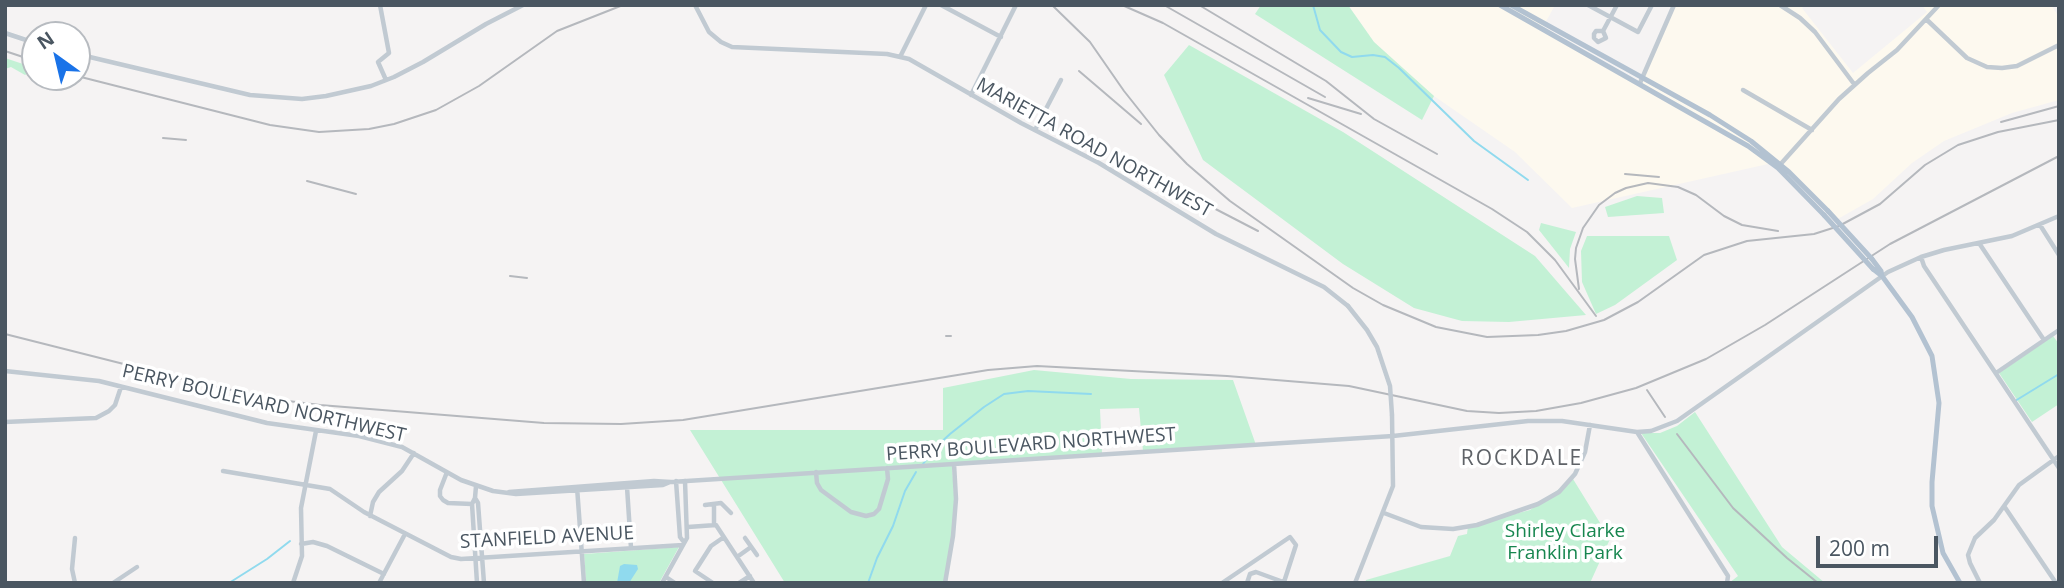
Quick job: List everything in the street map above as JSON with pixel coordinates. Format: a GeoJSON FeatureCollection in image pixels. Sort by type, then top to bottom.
{"type":"FeatureCollection","features":[{"type":"Feature","properties":{"kind":"main road"},"geometry":{"type":"LineString","coordinates":[[1500,5],[1729,126],[1764,149],[1875,267],[1913,317],[1932,356],[1939,403],[1932,506],[1943,553],[1960,583]]}},
{"type":"Feature","properties":{"kind":"main road"},"geometry":{"type":"LineString","coordinates":[[1511,5],[1641,81]]}},
{"type":"Feature","properties":{"kind":"street"},"geometry":{"type":"LineString","coordinates":[[380,5],[390,52],[378,62],[386,80]]}},
{"type":"Feature","properties":{"kind":"street"},"geometry":{"type":"LineString","coordinates":[[91,57],[214,88],[279,98],[326,96],[347,93],[386,80],[523,5]]}},
{"type":"Feature","properties":{"kind":"street","name":"MARIETTA ROAD NORTHWEST"},"geometry":{"type":"LineString","coordinates":[[695,5],[709,32],[732,47],[887,54],[900,57],[1099,163],[1216,234],[1324,287],[1348,306],[1363,323],[1377,347],[1390,386],[1393,436],[1393,486],[1355,583]]}},
{"type":"Feature","properties":{"kind":"street"},"geometry":{"type":"LineString","coordinates":[[900,57],[926,5]]}},
{"type":"Feature","properties":{"kind":"street"},"geometry":{"type":"LineString","coordinates":[[941,5],[1001,37]]}},
{"type":"Feature","properties":{"kind":"street"},"geometry":{"type":"LineString","coordinates":[[971,95],[1016,5]]}},
{"type":"Feature","properties":{"kind":"street"},"geometry":{"type":"LineString","coordinates":[[1588,5],[1637,32],[1652,5]]}},
{"type":"Feature","properties":{"kind":"street"},"geometry":{"type":"LineString","coordinates":[[1603,31],[1617,5]]}},
{"type":"Feature","properties":{"kind":"street"},"geometry":{"type":"LineString","coordinates":[[1641,81],[1674,5]]}},
{"type":"Feature","properties":{"kind":"street"},"geometry":{"type":"LineString","coordinates":[[1780,5],[1815,32],[1854,85]]}},
{"type":"Feature","properties":{"kind":"street"},"geometry":{"type":"LineString","coordinates":[[1779,166],[1854,85],[1897,50],[1939,5]]}},
{"type":"Feature","properties":{"kind":"street"},"geometry":{"type":"LineString","coordinates":[[1926,19],[1967,58],[1987,67],[2008,68],[2021,65],[2059,46]]}},
{"type":"Feature","properties":{"kind":"street"},"geometry":{"type":"LineString","coordinates":[[1598,42],[1594,34],[1596,31],[1603,31]]}},
{"type":"Feature","properties":{"kind":"street"},"geometry":{"type":"LineString","coordinates":[[1593,51],[1598,42],[1606,38],[1603,31]]}},
{"type":"Feature","properties":{"kind":"street"},"geometry":{"type":"LineString","coordinates":[[1035,131],[1061,79]]}},
{"type":"Feature","properties":{"kind":"street"},"geometry":{"type":"LineString","coordinates":[[1743,90],[1812,130]]}},
{"type":"Feature","properties":{"kind":"street"},"geometry":{"type":"LineString","coordinates":[[1727,583],[1728,576],[1637,432],[1660,428],[1677,421],[1881,276],[1921,257],[2012,236],[2059,216]]}},
{"type":"Feature","properties":{"kind":"street"},"geometry":{"type":"LineString","coordinates":[[2040,225],[2059,255]]}},
{"type":"Feature","properties":{"kind":"street"},"geometry":{"type":"LineString","coordinates":[[1979,243],[2044,340]]}},
{"type":"Feature","properties":{"kind":"street"},"geometry":{"type":"LineString","coordinates":[[1921,257],[1996,373],[2056,458],[2059,468]]}},
{"type":"Feature","properties":{"kind":"street"},"geometry":{"type":"LineString","coordinates":[[1996,373],[2059,330]]}},
{"type":"Feature","properties":{"kind":"street","name":"PERRY BOULEVARD NORTHWEST"},"geometry":{"type":"LineString","coordinates":[[5,371],[99,380],[267,423],[359,436],[402,447],[476,486],[509,492],[1393,436],[1528,421],[1562,421],[1637,432]]}},
{"type":"Feature","properties":{"kind":"street"},"geometry":{"type":"LineString","coordinates":[[5,422],[96,418],[110,411],[115,405],[121,387]]}},
{"type":"Feature","properties":{"kind":"street"},"geometry":{"type":"LineString","coordinates":[[1384,513],[1421,527],[1453,529],[1477,525],[1538,504],[1559,492],[1575,474],[1585,452],[1590,425]]}},
{"type":"Feature","properties":{"kind":"street"},"geometry":{"type":"LineString","coordinates":[[293,583],[299,569],[301,508],[316,431]]}},
{"type":"Feature","properties":{"kind":"street"},"geometry":{"type":"LineString","coordinates":[[370,516],[373,502],[379,492],[402,471],[414,453]]}},
{"type":"Feature","properties":{"kind":"street"},"geometry":{"type":"LineString","coordinates":[[1980,583],[1970,564],[1970,547],[1975,538],[1994,520],[2019,485],[2056,458]]}},
{"type":"Feature","properties":{"kind":"street"},"geometry":{"type":"LineString","coordinates":[[946,583],[953,536],[954,464]]}},
{"type":"Feature","properties":{"kind":"street"},"geometry":{"type":"LineString","coordinates":[[816,472],[821,490],[852,512],[866,516],[879,509],[887,479],[887,468]]}},
{"type":"Feature","properties":{"kind":"street","name":"STANFIELD AVENUE"},"geometry":{"type":"LineString","coordinates":[[223,471],[330,489],[370,516],[451,557],[482,559],[683,543]]}},
{"type":"Feature","properties":{"kind":"street"},"geometry":{"type":"LineString","coordinates":[[447,472],[440,490],[443,500],[448,503],[472,504]]}},
{"type":"Feature","properties":{"kind":"street"},"geometry":{"type":"LineString","coordinates":[[675,583],[664,580],[687,538],[685,481]]}},
{"type":"Feature","properties":{"kind":"street"},"geometry":{"type":"LineString","coordinates":[[673,482],[683,543]]}},
{"type":"Feature","properties":{"kind":"street","name":"PERRY BOULEVARD NORTHWEST"},"geometry":{"type":"LineString","coordinates":[[577,488],[663,485],[673,482]]}},
{"type":"Feature","properties":{"kind":"street"},"geometry":{"type":"LineString","coordinates":[[476,486],[472,504],[477,583]]}},
{"type":"Feature","properties":{"kind":"street"},"geometry":{"type":"LineString","coordinates":[[627,487],[631,548]]}},
{"type":"Feature","properties":{"kind":"street"},"geometry":{"type":"LineString","coordinates":[[577,488],[584,583]]}},
{"type":"Feature","properties":{"kind":"street"},"geometry":{"type":"LineString","coordinates":[[475,498],[478,503],[484,583]]}},
{"type":"Feature","properties":{"kind":"street"},"geometry":{"type":"LineString","coordinates":[[714,504],[714,524],[754,583]]}},
{"type":"Feature","properties":{"kind":"street"},"geometry":{"type":"LineString","coordinates":[[705,505],[726,505],[731,513]]}},
{"type":"Feature","properties":{"kind":"street"},"geometry":{"type":"LineString","coordinates":[[2004,506],[2056,583]]}},
{"type":"Feature","properties":{"kind":"street"},"geometry":{"type":"LineString","coordinates":[[688,527],[714,524]]}},
{"type":"Feature","properties":{"kind":"street"},"geometry":{"type":"LineString","coordinates":[[379,583],[405,534]]}},
{"type":"Feature","properties":{"kind":"street"},"geometry":{"type":"LineString","coordinates":[[713,583],[695,571],[711,546],[724,537]]}},
{"type":"Feature","properties":{"kind":"street"},"geometry":{"type":"LineString","coordinates":[[1222,583],[1290,537],[1296,545],[1285,582],[1252,573]]}},
{"type":"Feature","properties":{"kind":"street"},"geometry":{"type":"LineString","coordinates":[[75,538],[72,569],[75,583]]}},
{"type":"Feature","properties":{"kind":"street"},"geometry":{"type":"LineString","coordinates":[[745,538],[757,555]]}},
{"type":"Feature","properties":{"kind":"street"},"geometry":{"type":"LineString","coordinates":[[301,544],[313,542],[327,546],[384,575]]}},
{"type":"Feature","properties":{"kind":"street"},"geometry":{"type":"LineString","coordinates":[[737,556],[751,547]]}},
{"type":"Feature","properties":{"kind":"street"},"geometry":{"type":"LineString","coordinates":[[1247,566],[1252,573]]}},
{"type":"Feature","properties":{"kind":"street"},"geometry":{"type":"LineString","coordinates":[[113,583],[137,568]]}},
{"type":"Feature","properties":{"kind":"street"},"geometry":{"type":"LineString","coordinates":[[1247,583],[1252,573]]}},
{"type":"Feature","properties":{"kind":"street"},"geometry":{"type":"LineString","coordinates":[[739,583],[750,576]]}},
{"type":"Feature","properties":{"kind":"shaded area"},"geometry":{"type":"Polygon","coordinates":[[[1348,5],[1555,5],[1542,29],[1638,83],[1673,5],[1805,5],[1802,8],[1853,73],[1927,12],[1922,5],[2051,5],[2059,17],[2059,100],[2012,113],[1944,141],[1912,163],[1873,199],[1836,220],[1777,162],[1572,208],[1515,152],[1434,96],[1374,42],[1348,5]]]}},
{"type":"Feature","properties":{"kind":"green space"},"geometry":{"type":"Polygon","coordinates":[[[1261,5],[1348,5],[1374,42],[1434,96],[1422,120],[1255,14],[1261,5]]]}},
{"type":"Feature","properties":{"kind":"green space"},"geometry":{"type":"Polygon","coordinates":[[[1189,45],[1343,132],[1535,256],[1586,315],[1509,322],[1462,321],[1414,308],[1343,264],[1203,160],[1164,75],[1189,45]]]}},
{"type":"Feature","properties":{"kind":"green space"},"geometry":{"type":"Polygon","coordinates":[[[5,58],[21,63],[21,73],[11,67],[5,69],[5,58]]]}},
{"type":"Feature","properties":{"kind":"green space"},"geometry":{"type":"Polygon","coordinates":[[[1637,196],[1662,198],[1664,213],[1608,217],[1605,207],[1637,196]]]}},
{"type":"Feature","properties":{"kind":"green space"},"geometry":{"type":"Polygon","coordinates":[[[1541,223],[1576,232],[1570,249],[1569,268],[1539,230],[1541,223]]]}},
{"type":"Feature","properties":{"kind":"green space"},"geometry":{"type":"Polygon","coordinates":[[[1587,236],[1669,236],[1677,260],[1615,305],[1596,314],[1582,282],[1581,251],[1587,236]]]}},
{"type":"Feature","properties":{"kind":"green space"},"geometry":{"type":"Polygon","coordinates":[[[2053,336],[2059,344],[2059,404],[2032,422],[1999,373],[2053,336]]]}},
{"type":"Feature","properties":{"kind":"green space"},"geometry":{"type":"Polygon","coordinates":[[[1034,370],[1131,379],[1233,380],[1256,445],[1143,451],[1139,408],[1100,409],[1102,453],[952,466],[955,508],[947,583],[785,583],[690,430],[943,430],[943,388],[1034,370]]]}},
{"type":"Feature","properties":{"kind":"green space"},"geometry":{"type":"Polygon","coordinates":[[[1695,412],[1782,547],[1825,583],[1729,583],[1738,576],[1641,433],[1660,433],[1677,426],[1695,412]]]}},
{"type":"Feature","properties":{"kind":"green space","name":"Shirley Clarke Franklin Park"},"geometry":{"type":"Polygon","coordinates":[[[1573,479],[1610,539],[1590,583],[1365,583],[1366,580],[1450,556],[1458,536],[1467,534],[1468,526],[1530,510],[1573,479]]]}},
{"type":"Feature","properties":{"kind":"green space"},"geometry":{"type":"Polygon","coordinates":[[[679,547],[659,583],[586,583],[584,554],[679,547]]]}},
{"type":"Feature","properties":{"kind":"water"},"geometry":{"type":"Polygon","coordinates":[[[637,565],[638,569],[629,583],[617,583],[620,566],[637,565]]]}},
{"type":"Feature","properties":{"kind":"waterway"},"geometry":{"type":"LineString","coordinates":[[1313,5],[1320,30],[1341,52],[1352,57],[1385,57],[1474,141],[1528,180]]}},
{"type":"Feature","properties":{"kind":"waterway"},"geometry":{"type":"LineString","coordinates":[[2015,401],[2059,374]]}},
{"type":"Feature","properties":{"kind":"waterway"},"geometry":{"type":"LineString","coordinates":[[923,464],[950,434],[1004,394],[1028,391],[1091,394]]}},
{"type":"Feature","properties":{"kind":"waterway"},"geometry":{"type":"LineString","coordinates":[[868,583],[905,491],[916,472]]}},
{"type":"Feature","properties":{"kind":"waterway"},"geometry":{"type":"LineString","coordinates":[[229,583],[290,541]]}},
{"type":"Feature","properties":{"kind":"railway"},"geometry":{"type":"LineString","coordinates":[[91,80],[270,125],[319,132],[369,129],[436,110],[479,86],[557,31],[623,5]]}},
{"type":"Feature","properties":{"kind":"railway"},"geometry":{"type":"LineString","coordinates":[[1052,5],[1090,42],[1159,135],[1187,164],[1230,201],[1353,288],[1383,305],[1436,327],[1487,337],[1566,331],[1604,320],[1638,302],[1704,255],[1747,241],[1814,234],[1839,226],[1880,204],[1925,165],[1958,145],[1998,132],[2059,120]]}},
{"type":"Feature","properties":{"kind":"railway"},"geometry":{"type":"LineString","coordinates":[[1122,5],[1163,23],[1492,209],[1527,232],[1555,260],[1596,316]]}},
{"type":"Feature","properties":{"kind":"railway"},"geometry":{"type":"LineString","coordinates":[[1164,5],[1325,97]]}},
{"type":"Feature","properties":{"kind":"railway"},"geometry":{"type":"LineString","coordinates":[[1199,5],[1326,81],[1374,119],[1437,154]]}},
{"type":"Feature","properties":{"kind":"railway"},"geometry":{"type":"LineString","coordinates":[[5,51],[21,56]]}},
{"type":"Feature","properties":{"kind":"railway"},"geometry":{"type":"LineString","coordinates":[[1079,71],[1141,124]]}},
{"type":"Feature","properties":{"kind":"railway"},"geometry":{"type":"LineString","coordinates":[[1308,98],[1361,114]]}},
{"type":"Feature","properties":{"kind":"railway"},"geometry":{"type":"LineString","coordinates":[[2001,122],[2059,106]]}},
{"type":"Feature","properties":{"kind":"railway"},"geometry":{"type":"LineString","coordinates":[[163,138],[186,140]]}},
{"type":"Feature","properties":{"kind":"railway"},"geometry":{"type":"LineString","coordinates":[[5,334],[272,399],[544,423],[621,424],[683,420],[988,370],[1037,366],[1227,376],[1349,386],[1467,411],[1536,411],[1581,403],[1636,388],[1706,359],[1765,325],[1890,244],[2059,156]]}},
{"type":"Feature","properties":{"kind":"railway"},"geometry":{"type":"LineString","coordinates":[[1625,174],[1659,177]]}},
{"type":"Feature","properties":{"kind":"railway"},"geometry":{"type":"LineString","coordinates":[[307,181],[356,194]]}},
{"type":"Feature","properties":{"kind":"railway"},"geometry":{"type":"LineString","coordinates":[[1579,289],[1575,259],[1583,228],[1599,205],[1626,188],[1648,183],[1678,187],[1696,195],[1724,216],[1742,225],[1778,231]]}},
{"type":"Feature","properties":{"kind":"railway"},"geometry":{"type":"LineString","coordinates":[[1202,202],[1258,231]]}},
{"type":"Feature","properties":{"kind":"railway"},"geometry":{"type":"LineString","coordinates":[[510,276],[527,278]]}},
{"type":"Feature","properties":{"kind":"railway"},"geometry":{"type":"LineString","coordinates":[[946,336],[951,336]]}},
{"type":"Feature","properties":{"kind":"railway"},"geometry":{"type":"LineString","coordinates":[[1647,390],[1665,417]]}},
{"type":"Feature","properties":{"kind":"railway"},"geometry":{"type":"LineString","coordinates":[[1677,434],[1733,508],[1818,583]]}},
{"type":"Feature","properties":{"kind":"district","name":"ROCKDALE"},"geometry":{"type":"Point","coordinates":[1522,459]}}]}
